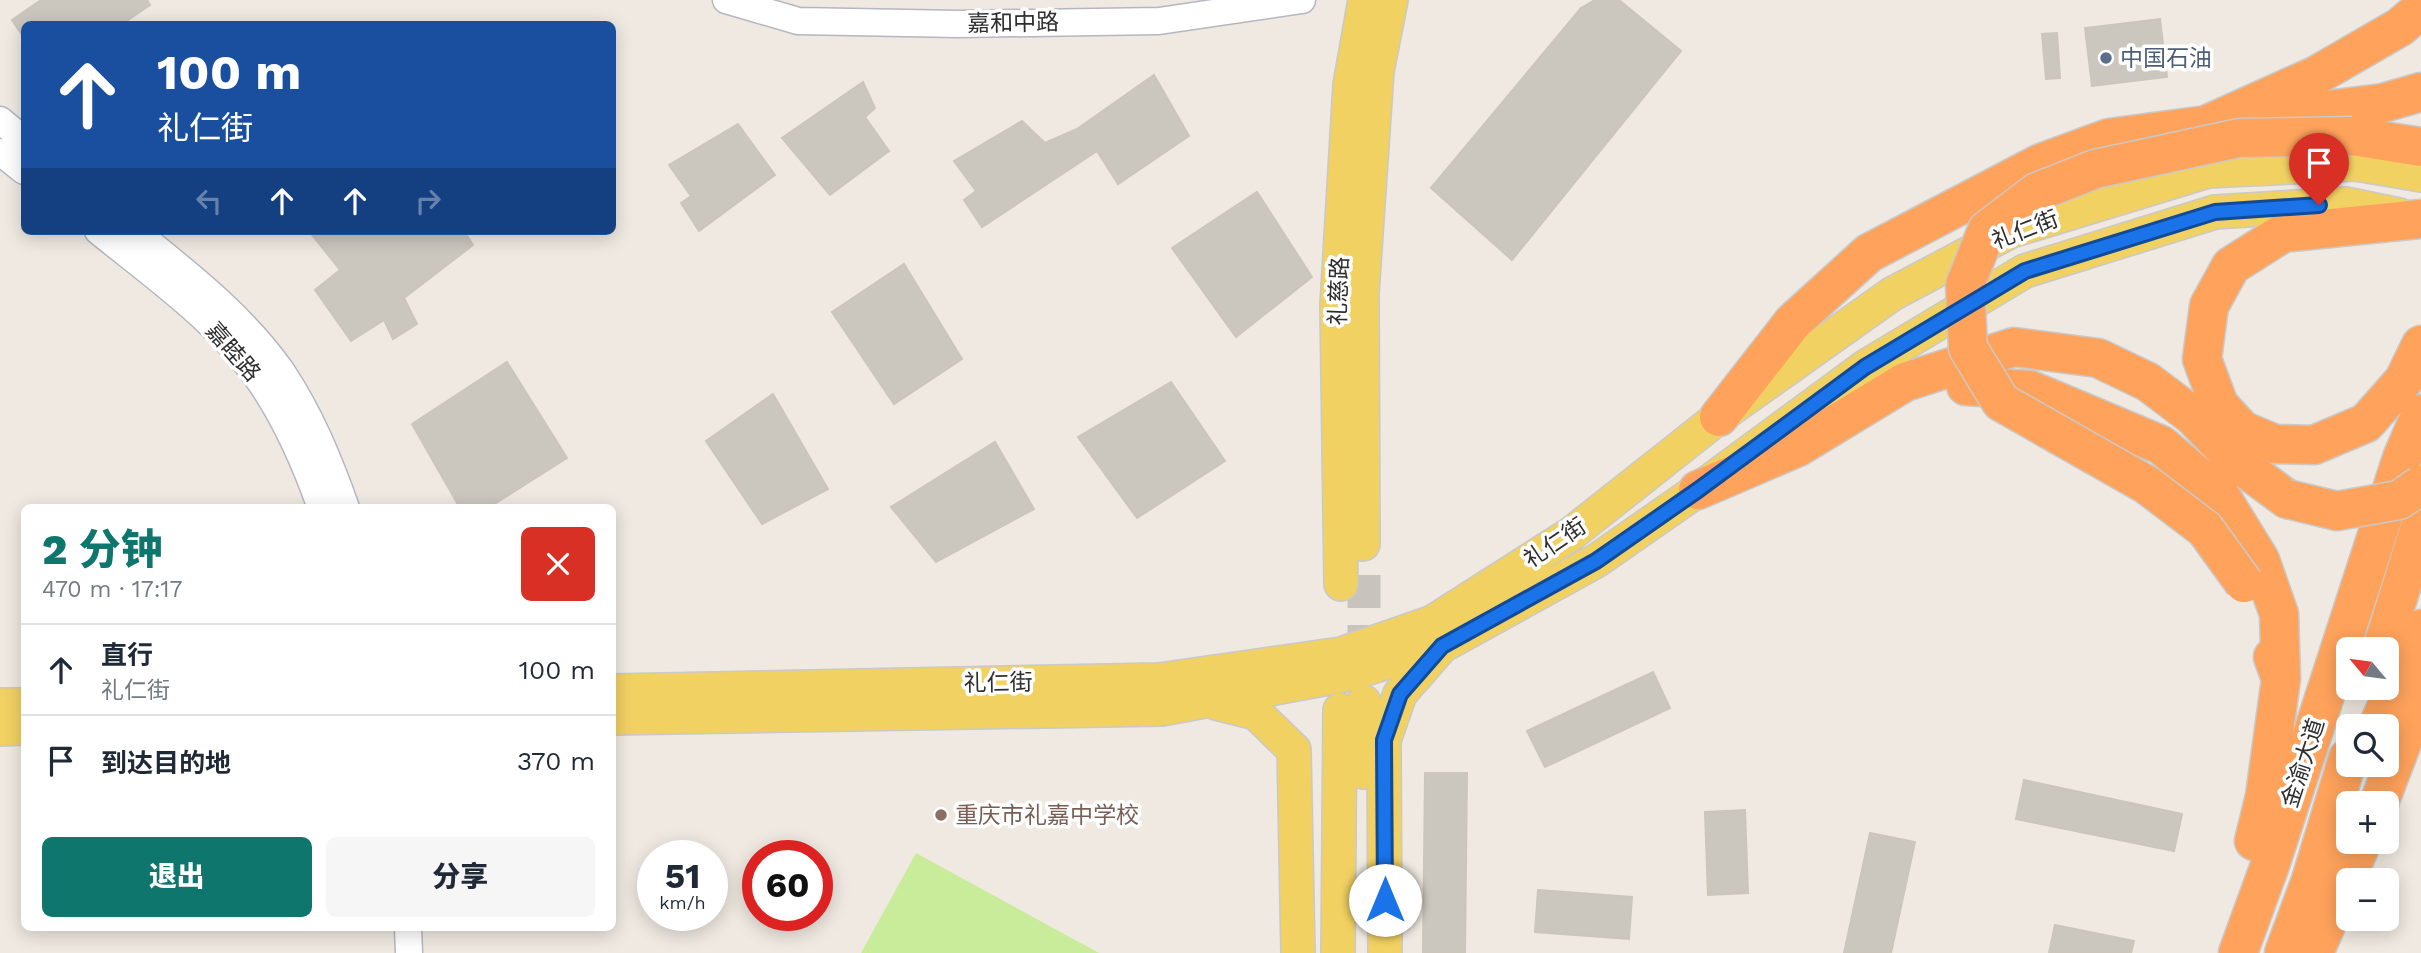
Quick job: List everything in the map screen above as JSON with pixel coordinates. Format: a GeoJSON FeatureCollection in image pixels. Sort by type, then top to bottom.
{"type":"FeatureCollection","features":[{"type":"Feature","properties":{"kind":"highway"},"geometry":{"type":"LineString","coordinates":[[2206,125],[2317,75],[2400,27],[2421,9]]}},
{"type":"Feature","properties":{"kind":"highway"},"geometry":{"type":"LineString","coordinates":[[1719,417],[1793,322],[1869,254],[2050,159],[2109,138],[2383,103],[2421,92]]}},
{"type":"Feature","properties":{"kind":"highway"},"geometry":{"type":"LineString","coordinates":[[2281,679],[2244,583],[2205,529],[2147,485],[2001,402],[1968,348],[1965,285],[1987,230],[2037,192],[2095,169],[2239,138],[2352,136],[2421,147]]}},
{"type":"Feature","properties":{"kind":"highway"},"geometry":{"type":"LineString","coordinates":[[2421,219],[2283,233],[2231,267],[2208,306],[2202,359],[2218,405],[2242,430],[2275,444],[2314,445],[2366,424],[2404,380],[2421,345]]}},
{"type":"Feature","properties":{"kind":"highway"},"geometry":{"type":"LineString","coordinates":[[1698,490],[1798,447],[1905,382],[2014,347],[2098,358],[2148,382],[2193,416],[2238,463],[2287,499],[2337,511],[2399,500],[2421,485]]}},
{"type":"Feature","properties":{"kind":"highway"},"geometry":{"type":"LineString","coordinates":[[1905,382],[2031,390],[2161,445],[2220,495],[2260,560],[2279,614],[2281,679],[2265,796],[2229,953]]}},
{"type":"Feature","properties":{"kind":"highway","name":"金渝大道"},"geometry":{"type":"LineString","coordinates":[[2238,953],[2270,865],[2402,458],[2421,414]]}},
{"type":"Feature","properties":{"kind":"highway"},"geometry":{"type":"LineString","coordinates":[[2386,637],[2421,524]]}},
{"type":"Feature","properties":{"kind":"highway"},"geometry":{"type":"LineString","coordinates":[[2383,714],[2421,628]]}},
{"type":"Feature","properties":{"kind":"highway"},"geometry":{"type":"LineString","coordinates":[[2384,791],[2421,693]]}},
{"type":"Feature","properties":{"kind":"highway","name":"金渝大道"},"geometry":{"type":"LineString","coordinates":[[2284,953],[2311,880],[2342,777]]}},
{"type":"Feature","properties":{"kind":"highway"},"geometry":{"type":"LineString","coordinates":[[2311,880],[2357,777]]}},
{"type":"Feature","properties":{"kind":"highway"},"geometry":{"type":"LineString","coordinates":[[2314,953],[2357,854]]}},
{"type":"Feature","properties":{"kind":"main road","name":"礼慈路"},"geometry":{"type":"LineString","coordinates":[[1365,0],[1350,85],[1337,305],[1352,579],[1362,293],[1377,71],[1391,0]]}},
{"type":"Feature","properties":{"kind":"main road","name":"礼仁街"},"geometry":{"type":"LineString","coordinates":[[616,691],[1159,680],[1341,654],[1433,622],[1571,534],[1719,417],[1892,295],[2011,231],[2208,171],[2356,164],[2421,176]]}},
{"type":"Feature","properties":{"kind":"main road","name":"礼仁街"},"geometry":{"type":"LineString","coordinates":[[616,718],[1162,709],[1345,675],[1442,646],[1596,561],[1865,367],[2025,271],[2215,212],[2345,204],[2421,219]]}},
{"type":"Feature","properties":{"kind":"main road"},"geometry":{"type":"LineString","coordinates":[[1385,953],[1384,740],[1400,694],[1442,646]]}},
{"type":"Feature","properties":{"kind":"main road"},"geometry":{"type":"LineString","coordinates":[[1207,701],[1256,713],[1294,750],[1298,953]]}},
{"type":"Feature","properties":{"kind":"main road"},"geometry":{"type":"LineString","coordinates":[[0,705],[21,705]]}},
{"type":"Feature","properties":{"kind":"main road"},"geometry":{"type":"LineString","coordinates":[[1338,953],[1352,706],[1362,953]]}},
{"type":"Feature","properties":{"kind":"main road"},"geometry":{"type":"LineString","coordinates":[[0,729],[21,728]]}},
{"type":"Feature","properties":{"kind":"street","name":"嘉和中路"},"geometry":{"type":"LineString","coordinates":[[726,0],[798,21],[958,12],[1158,21],[1302,0]]}},
{"type":"Feature","properties":{"kind":"street"},"geometry":{"type":"LineString","coordinates":[[0,120],[21,138]]}},
{"type":"Feature","properties":{"kind":"street"},"geometry":{"type":"LineString","coordinates":[[0,152],[21,169]]}},
{"type":"Feature","properties":{"kind":"street","name":"嘉睦路"},"geometry":{"type":"LineString","coordinates":[[104,235],[188,304],[230,345],[262,384],[288,428],[319,504]]}},
{"type":"Feature","properties":{"kind":"street","name":"嘉睦路"},"geometry":{"type":"LineString","coordinates":[[140,235],[203,286],[245,328],[281,371],[312,421],[344,504]]}},
{"type":"Feature","properties":{"kind":"street"},"geometry":{"type":"LineString","coordinates":[[408,931],[409,953]]}},
{"type":"Feature","properties":{"kind":"green space"},"geometry":{"type":"Polygon","coordinates":[[[916,853],[1099,953],[861,953],[916,853]]]}},
{"type":"Feature","properties":{"kind":"building"},"geometry":{"type":"Polygon","coordinates":[[[41,0],[147,0],[150,5],[126,21],[21,21],[21,34],[12,20],[41,0]]]}},
{"type":"Feature","properties":{"kind":"building"},"geometry":{"type":"Polygon","coordinates":[[[1595,0],[1619,0],[1681,51],[1512,260],[1431,188],[1581,8],[1595,0]]]}},
{"type":"Feature","properties":{"kind":"building"},"geometry":{"type":"Polygon","coordinates":[[[2160,19],[2167,77],[2092,86],[2085,28],[2160,19]]]}},
{"type":"Feature","properties":{"kind":"building"},"geometry":{"type":"Polygon","coordinates":[[[2057,33],[2060,78],[2046,79],[2042,34],[2057,33]]]}},
{"type":"Feature","properties":{"kind":"building"},"geometry":{"type":"Polygon","coordinates":[[[1154,75],[1189,136],[1118,184],[1097,151],[982,227],[964,200],[976,191],[954,161],[1022,121],[1045,143],[1077,129],[1154,75]]]}},
{"type":"Feature","properties":{"kind":"building"},"geometry":{"type":"Polygon","coordinates":[[[863,82],[875,108],[865,117],[889,151],[830,195],[782,138],[863,82]]]}},
{"type":"Feature","properties":{"kind":"building"},"geometry":{"type":"Polygon","coordinates":[[[738,124],[775,175],[699,231],[681,203],[691,196],[669,165],[738,124]]]}},
{"type":"Feature","properties":{"kind":"building"},"geometry":{"type":"Polygon","coordinates":[[[1257,192],[1312,277],[1236,337],[1172,248],[1257,192]]]}},
{"type":"Feature","properties":{"kind":"building"},"geometry":{"type":"Polygon","coordinates":[[[312,235],[467,235],[473,245],[404,298],[417,324],[393,339],[384,320],[351,341],[315,290],[340,270],[312,235]]]}},
{"type":"Feature","properties":{"kind":"building"},"geometry":{"type":"Polygon","coordinates":[[[904,264],[962,359],[894,404],[832,312],[904,264]]]}},
{"type":"Feature","properties":{"kind":"building"},"geometry":{"type":"Polygon","coordinates":[[[507,362],[567,458],[494,504],[458,504],[412,424],[507,362]]]}},
{"type":"Feature","properties":{"kind":"building"},"geometry":{"type":"Polygon","coordinates":[[[1171,382],[1225,461],[1137,518],[1078,437],[1171,382]]]}},
{"type":"Feature","properties":{"kind":"building"},"geometry":{"type":"Polygon","coordinates":[[[773,394],[828,489],[762,524],[706,441],[773,394]]]}},
{"type":"Feature","properties":{"kind":"building"},"geometry":{"type":"Polygon","coordinates":[[[995,442],[1034,509],[936,562],[891,507],[995,442]]]}},
{"type":"Feature","properties":{"kind":"building"},"geometry":{"type":"Polygon","coordinates":[[[1653,672],[1670,708],[1545,767],[1527,731],[1653,672]]]}},
{"type":"Feature","properties":{"kind":"building"},"geometry":{"type":"Polygon","coordinates":[[[1425,773],[1467,773],[1465,953],[1423,953],[1425,773]]]}},
{"type":"Feature","properties":{"kind":"building"},"geometry":{"type":"Polygon","coordinates":[[[2024,780],[2182,814],[2174,851],[2016,819],[2024,780]]]}},
{"type":"Feature","properties":{"kind":"building"},"geometry":{"type":"Polygon","coordinates":[[[1745,810],[1748,893],[1708,895],[1705,812],[1745,810]]]}},
{"type":"Feature","properties":{"kind":"building"},"geometry":{"type":"Polygon","coordinates":[[[1870,833],[1915,842],[1891,953],[1844,953],[1870,833]]]}},
{"type":"Feature","properties":{"kind":"building"},"geometry":{"type":"Polygon","coordinates":[[[1538,890],[1632,897],[1629,939],[1535,932],[1538,890]]]}},
{"type":"Feature","properties":{"kind":"building"},"geometry":{"type":"Polygon","coordinates":[[[2055,925],[2134,941],[2131,953],[2049,953],[2055,925]]]}},
{"type":"Feature","properties":{"kind":"tunnel"},"geometry":{"type":"LineString","coordinates":[[1364,575],[1364,672]]}},
{"type":"Feature","properties":{"kind":"place","name":"中国石油"},"geometry":{"type":"Point","coordinates":[2106,58]}},
{"type":"Feature","properties":{"kind":"place","name":"重庆市礼嘉中学校"},"geometry":{"type":"Point","coordinates":[941,815]}},
{"type":"Feature","properties":{"kind":"route"},"geometry":{"type":"LineString","coordinates":[[1385,900],[1384,740],[1400,694],[1442,646],[1596,561],[1865,367],[2025,271],[2215,212],[2319,205]]}}]}
